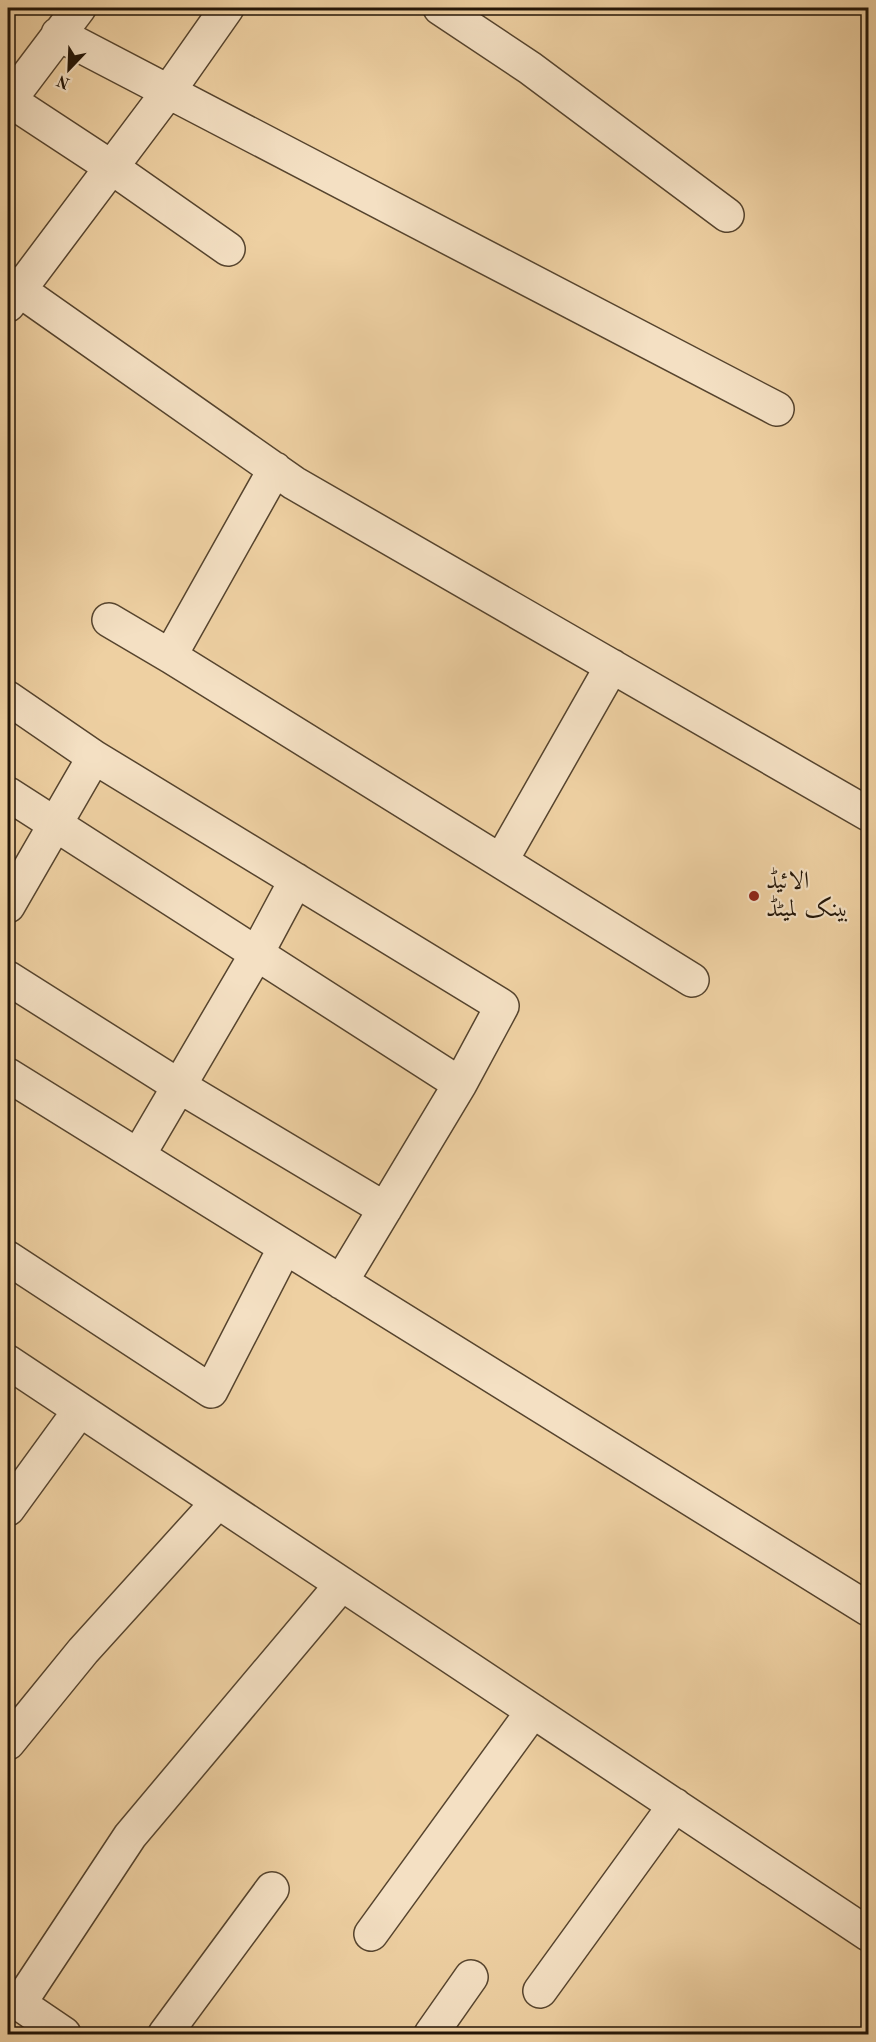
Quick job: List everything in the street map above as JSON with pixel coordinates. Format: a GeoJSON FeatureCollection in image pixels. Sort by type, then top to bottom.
{"type":"FeatureCollection","features":[{"type":"Feature","properties":{"kind":"street"},"geometry":{"type":"LineString","coordinates":[[79,8],[8,101],[111,167],[228,249]]}},
{"type":"Feature","properties":{"kind":"street"},"geometry":{"type":"LineString","coordinates":[[227,8],[168,92],[111,167],[11,292],[294,483],[868,814]]}},
{"type":"Feature","properties":{"kind":"street"},"geometry":{"type":"LineString","coordinates":[[440,8],[530,68],[727,215]]}},
{"type":"Feature","properties":{"kind":"street"},"geometry":{"type":"LineString","coordinates":[[58,34],[777,409]]}},
{"type":"Feature","properties":{"kind":"street"},"geometry":{"type":"LineString","coordinates":[[170,656],[274,469]]}},
{"type":"Feature","properties":{"kind":"street"},"geometry":{"type":"LineString","coordinates":[[109,620],[692,980]]}},
{"type":"Feature","properties":{"kind":"street"},"geometry":{"type":"LineString","coordinates":[[501,861],[612,666]]}},
{"type":"Feature","properties":{"kind":"street"},"geometry":{"type":"LineString","coordinates":[[8,698],[94,757],[502,1006],[460,1084],[341,1282]]}},
{"type":"Feature","properties":{"kind":"street"},"geometry":{"type":"LineString","coordinates":[[8,906],[94,757]]}},
{"type":"Feature","properties":{"kind":"street"},"geometry":{"type":"LineString","coordinates":[[8,794],[460,1084]]}},
{"type":"Feature","properties":{"kind":"street"},"geometry":{"type":"LineString","coordinates":[[138,1156],[257,954],[296,880]]}},
{"type":"Feature","properties":{"kind":"street"},"geometry":{"type":"LineString","coordinates":[[8,978],[179,1086],[385,1209]]}},
{"type":"Feature","properties":{"kind":"street"},"geometry":{"type":"LineString","coordinates":[[9,1081],[138,1156],[868,1609]]}},
{"type":"Feature","properties":{"kind":"street"},"geometry":{"type":"LineString","coordinates":[[8,1258],[211,1391],[285,1247]]}},
{"type":"Feature","properties":{"kind":"street"},"geometry":{"type":"LineString","coordinates":[[8,1362],[868,1934]]}},
{"type":"Feature","properties":{"kind":"street"},"geometry":{"type":"LineString","coordinates":[[8,1509],[80,1410]]}},
{"type":"Feature","properties":{"kind":"street"},"geometry":{"type":"LineString","coordinates":[[8,1743],[83,1651],[218,1502]]}},
{"type":"Feature","properties":{"kind":"street"},"geometry":{"type":"LineString","coordinates":[[57,2033],[13,2000],[130,1836],[342,1584]]}},
{"type":"Feature","properties":{"kind":"street"},"geometry":{"type":"LineString","coordinates":[[371,1934],[533,1711]]}},
{"type":"Feature","properties":{"kind":"street"},"geometry":{"type":"LineString","coordinates":[[540,1991],[675,1805]]}},
{"type":"Feature","properties":{"kind":"street"},"geometry":{"type":"LineString","coordinates":[[165,2034],[272,1888]]}},
{"type":"Feature","properties":{"kind":"street"},"geometry":{"type":"LineString","coordinates":[[431,2034],[471,1977]]}},
{"type":"Feature","properties":{"kind":"place","name":"الائیڈ بینک لمیٹڈ"},"geometry":{"type":"Point","coordinates":[754,896]}}]}
